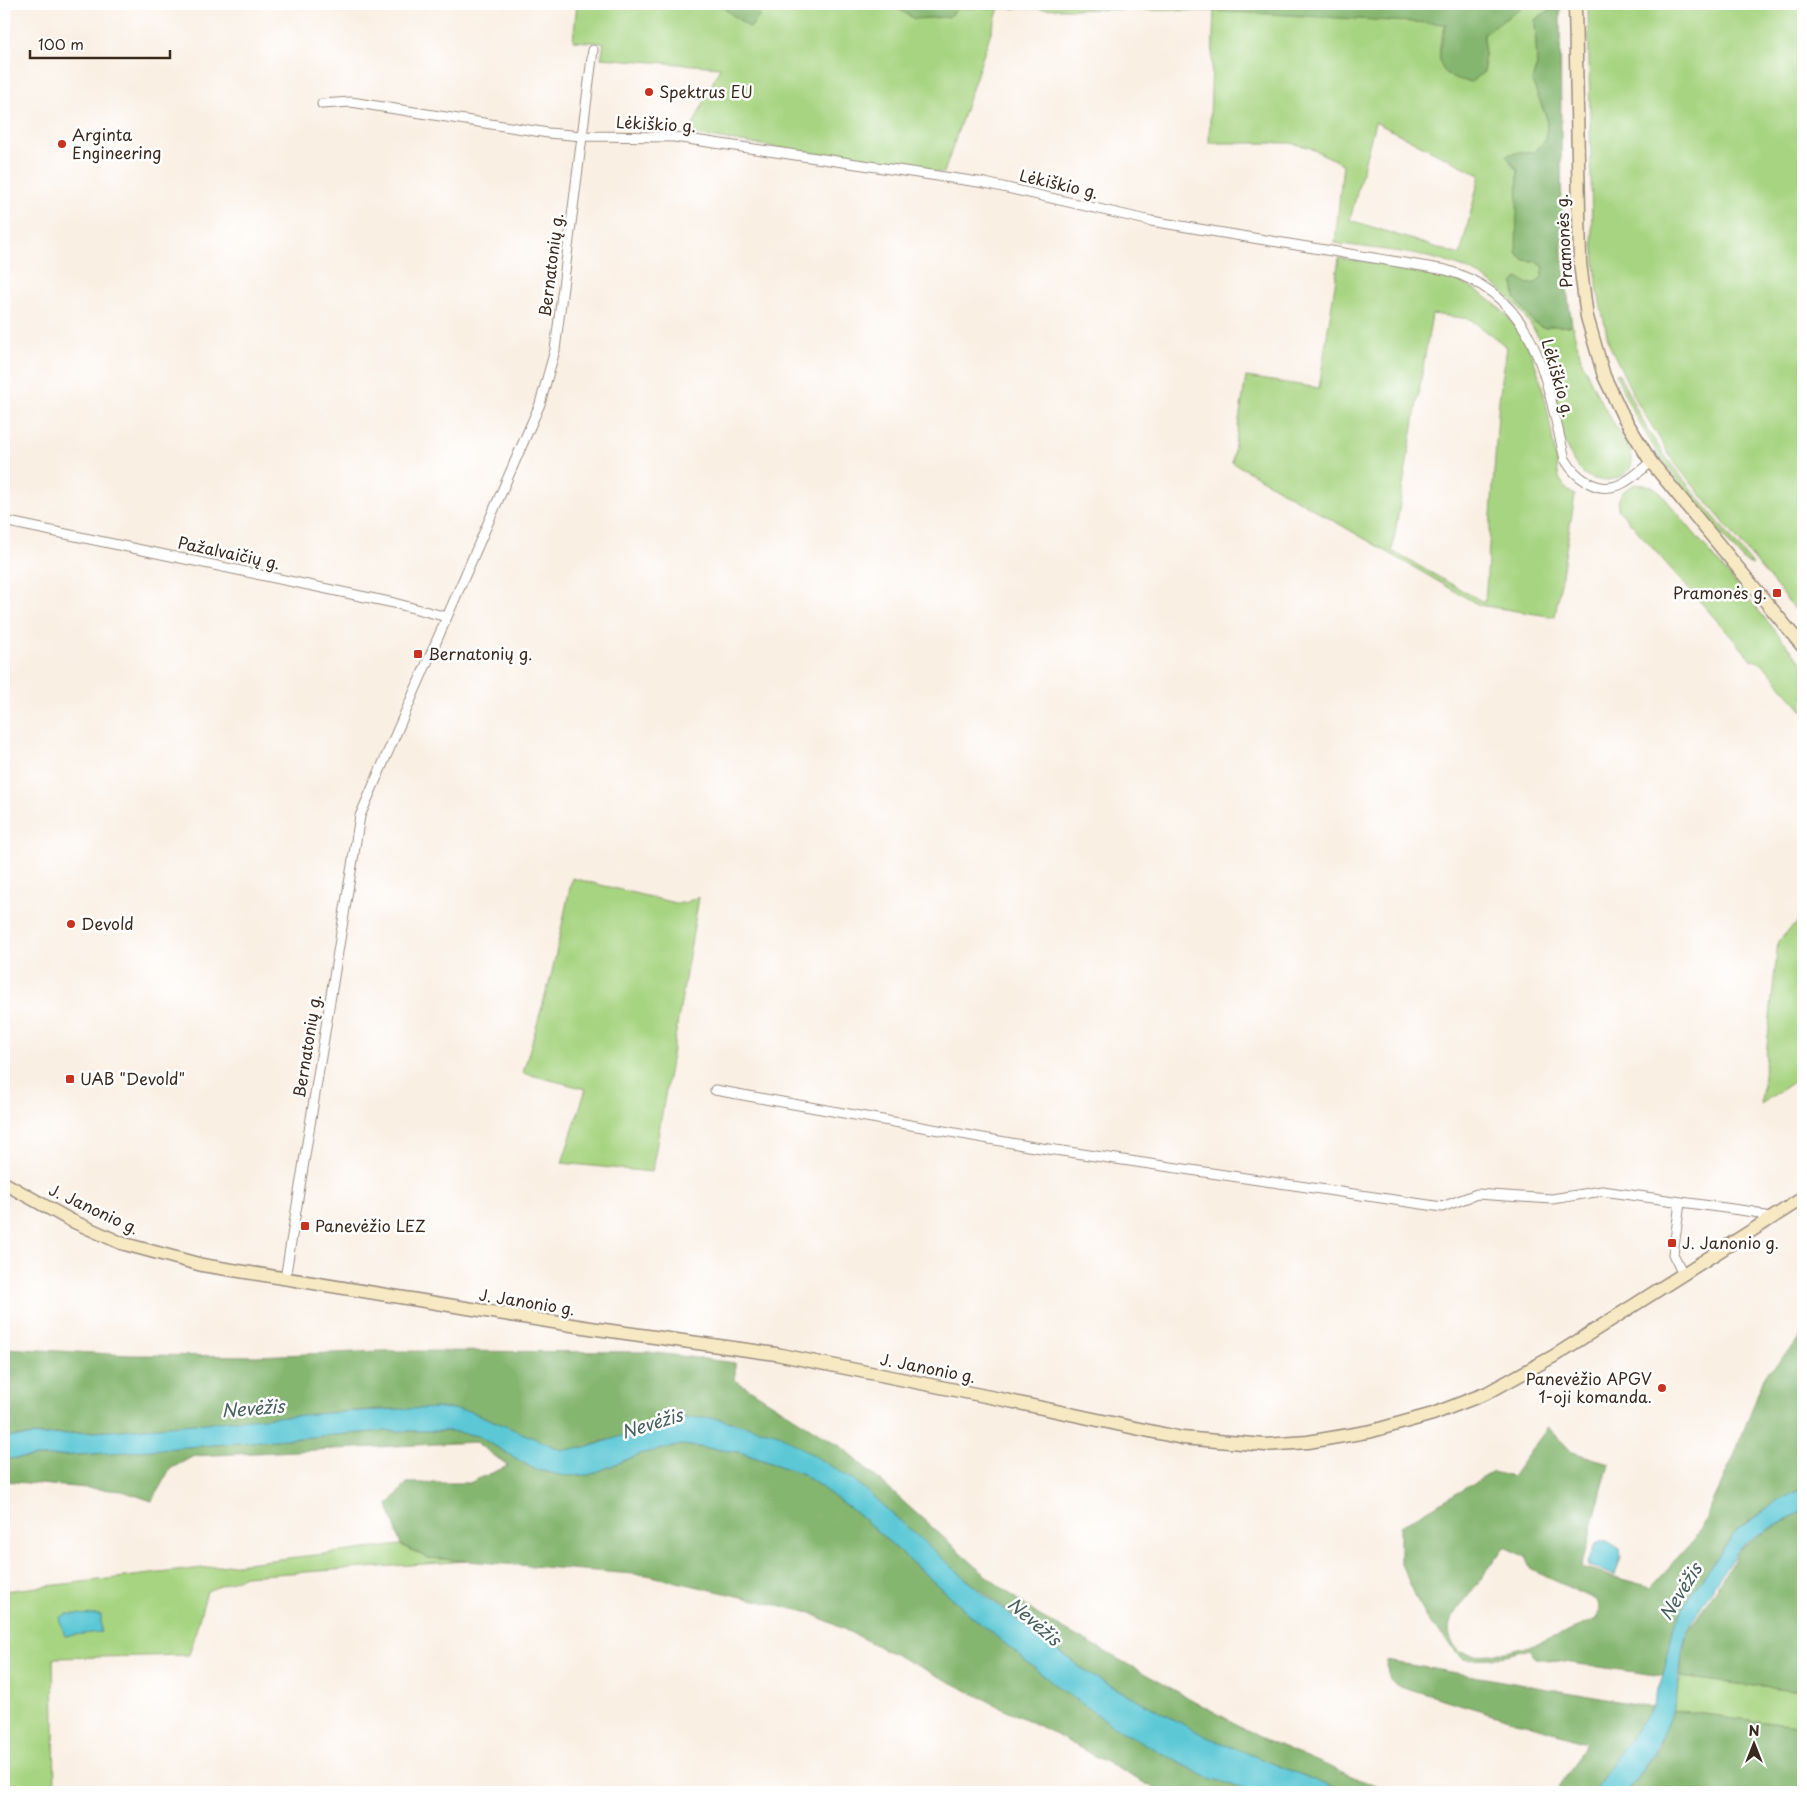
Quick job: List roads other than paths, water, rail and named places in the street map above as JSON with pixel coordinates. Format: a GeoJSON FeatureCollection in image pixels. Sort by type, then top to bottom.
{"type":"FeatureCollection","features":[{"type":"Feature","properties":{"kind":"street","name":"Pramonės g."},"geometry":{"type":"LineString","coordinates":[[1575,4],[1578,234],[1583,293],[1591,333],[1604,376],[1623,416],[1651,462],[1803,647]]}},
{"type":"Feature","properties":{"kind":"street","name":"Bernatonių g."},"geometry":{"type":"LineString","coordinates":[[285,1279],[360,816],[549,378],[564,291],[593,50]]}},
{"type":"Feature","properties":{"kind":"street","name":"Lėkiškio g."},"geometry":{"type":"LineString","coordinates":[[322,104],[351,102],[548,133],[583,136],[674,137],[986,184],[1159,223],[1361,255],[1464,275],[1480,284],[1508,307],[1529,335],[1538,352],[1565,459],[1572,472],[1587,483],[1618,486],[1651,462]]}},
{"type":"Feature","properties":{"kind":"street","name":"Pažalvaičių g."},"geometry":{"type":"LineString","coordinates":[[4,521],[411,607],[447,617]]}},
{"type":"Feature","properties":{"kind":"street"},"geometry":{"type":"LineString","coordinates":[[715,1090],[1004,1142],[1442,1208],[1477,1194],[1552,1199],[1602,1191],[1754,1212],[1770,1219]]}},
{"type":"Feature","properties":{"kind":"street","name":"J. Janonio g."},"geometry":{"type":"LineString","coordinates":[[4,1183],[70,1220],[121,1243],[202,1265],[590,1328],[776,1354],[1182,1438],[1265,1445],[1326,1440],[1372,1431],[1433,1414],[1488,1393],[1554,1356],[1803,1198]]}},
{"type":"Feature","properties":{"kind":"street"},"geometry":{"type":"LineString","coordinates":[[1680,1203],[1673,1254],[1683,1274]]}},
{"type":"Feature","properties":{"kind":"water"},"geometry":{"type":"Polygon","coordinates":[[[442,1408],[470,1411],[562,1450],[585,1448],[675,1418],[715,1418],[779,1434],[855,1481],[982,1593],[1089,1674],[1207,1737],[1344,1792],[1253,1792],[1204,1776],[1121,1731],[1055,1685],[975,1619],[859,1515],[803,1474],[739,1452],[682,1445],[643,1453],[589,1475],[565,1476],[534,1469],[478,1436],[451,1431],[384,1431],[127,1452],[4,1459],[4,1437],[113,1431],[332,1413],[442,1408]]]}},
{"type":"Feature","properties":{"kind":"water"},"geometry":{"type":"Polygon","coordinates":[[[1803,1488],[1803,1511],[1763,1532],[1741,1548],[1720,1576],[1695,1617],[1686,1635],[1676,1700],[1665,1732],[1628,1792],[1593,1792],[1652,1707],[1663,1676],[1674,1626],[1693,1591],[1738,1529],[1778,1501],[1803,1488]]]}},
{"type":"Feature","properties":{"kind":"water"},"geometry":{"type":"Polygon","coordinates":[[[1602,1541],[1609,1542],[1620,1549],[1621,1557],[1615,1575],[1588,1567],[1595,1544],[1602,1541]]]}},
{"type":"Feature","properties":{"kind":"water"},"geometry":{"type":"Polygon","coordinates":[[[67,1614],[101,1615],[101,1632],[65,1636],[59,1618],[67,1614]]]}},
{"type":"Feature","properties":{"kind":"place","name":"Spektrus EU"},"geometry":{"type":"Point","coordinates":[649,92]}},
{"type":"Feature","properties":{"kind":"place","name":"Arginta Engineering"},"geometry":{"type":"Point","coordinates":[62,144]}},
{"type":"Feature","properties":{"kind":"place","name":"Pramonės g."},"geometry":{"type":"Point","coordinates":[1777,593]}},
{"type":"Feature","properties":{"kind":"place","name":"Bernatonių g."},"geometry":{"type":"Point","coordinates":[418,654]}},
{"type":"Feature","properties":{"kind":"place","name":"Devold"},"geometry":{"type":"Point","coordinates":[71,924]}},
{"type":"Feature","properties":{"kind":"place","name":"UAB \"Devold\""},"geometry":{"type":"Point","coordinates":[70,1079]}},
{"type":"Feature","properties":{"kind":"place","name":"Panevėžio LEZ"},"geometry":{"type":"Point","coordinates":[305,1226]}},
{"type":"Feature","properties":{"kind":"place","name":"J. Janonio g."},"geometry":{"type":"Point","coordinates":[1672,1243]}},
{"type":"Feature","properties":{"kind":"place","name":"Panevėžio APGV 1-oji komanda."},"geometry":{"type":"Point","coordinates":[1662,1388]}},
{"type":"Feature","properties":{"kind":"water label","name":"Nevėžis"},"geometry":{"type":"Point","coordinates":[253,1409]}},
{"type":"Feature","properties":{"kind":"water label","name":"Nevėžis"},"geometry":{"type":"Point","coordinates":[652,1424]}},
{"type":"Feature","properties":{"kind":"water label","name":"Nevėžis"},"geometry":{"type":"Point","coordinates":[1681,1592]}},
{"type":"Feature","properties":{"kind":"water label","name":"Nevėžis"},"geometry":{"type":"Point","coordinates":[1034,1622]}}]}
